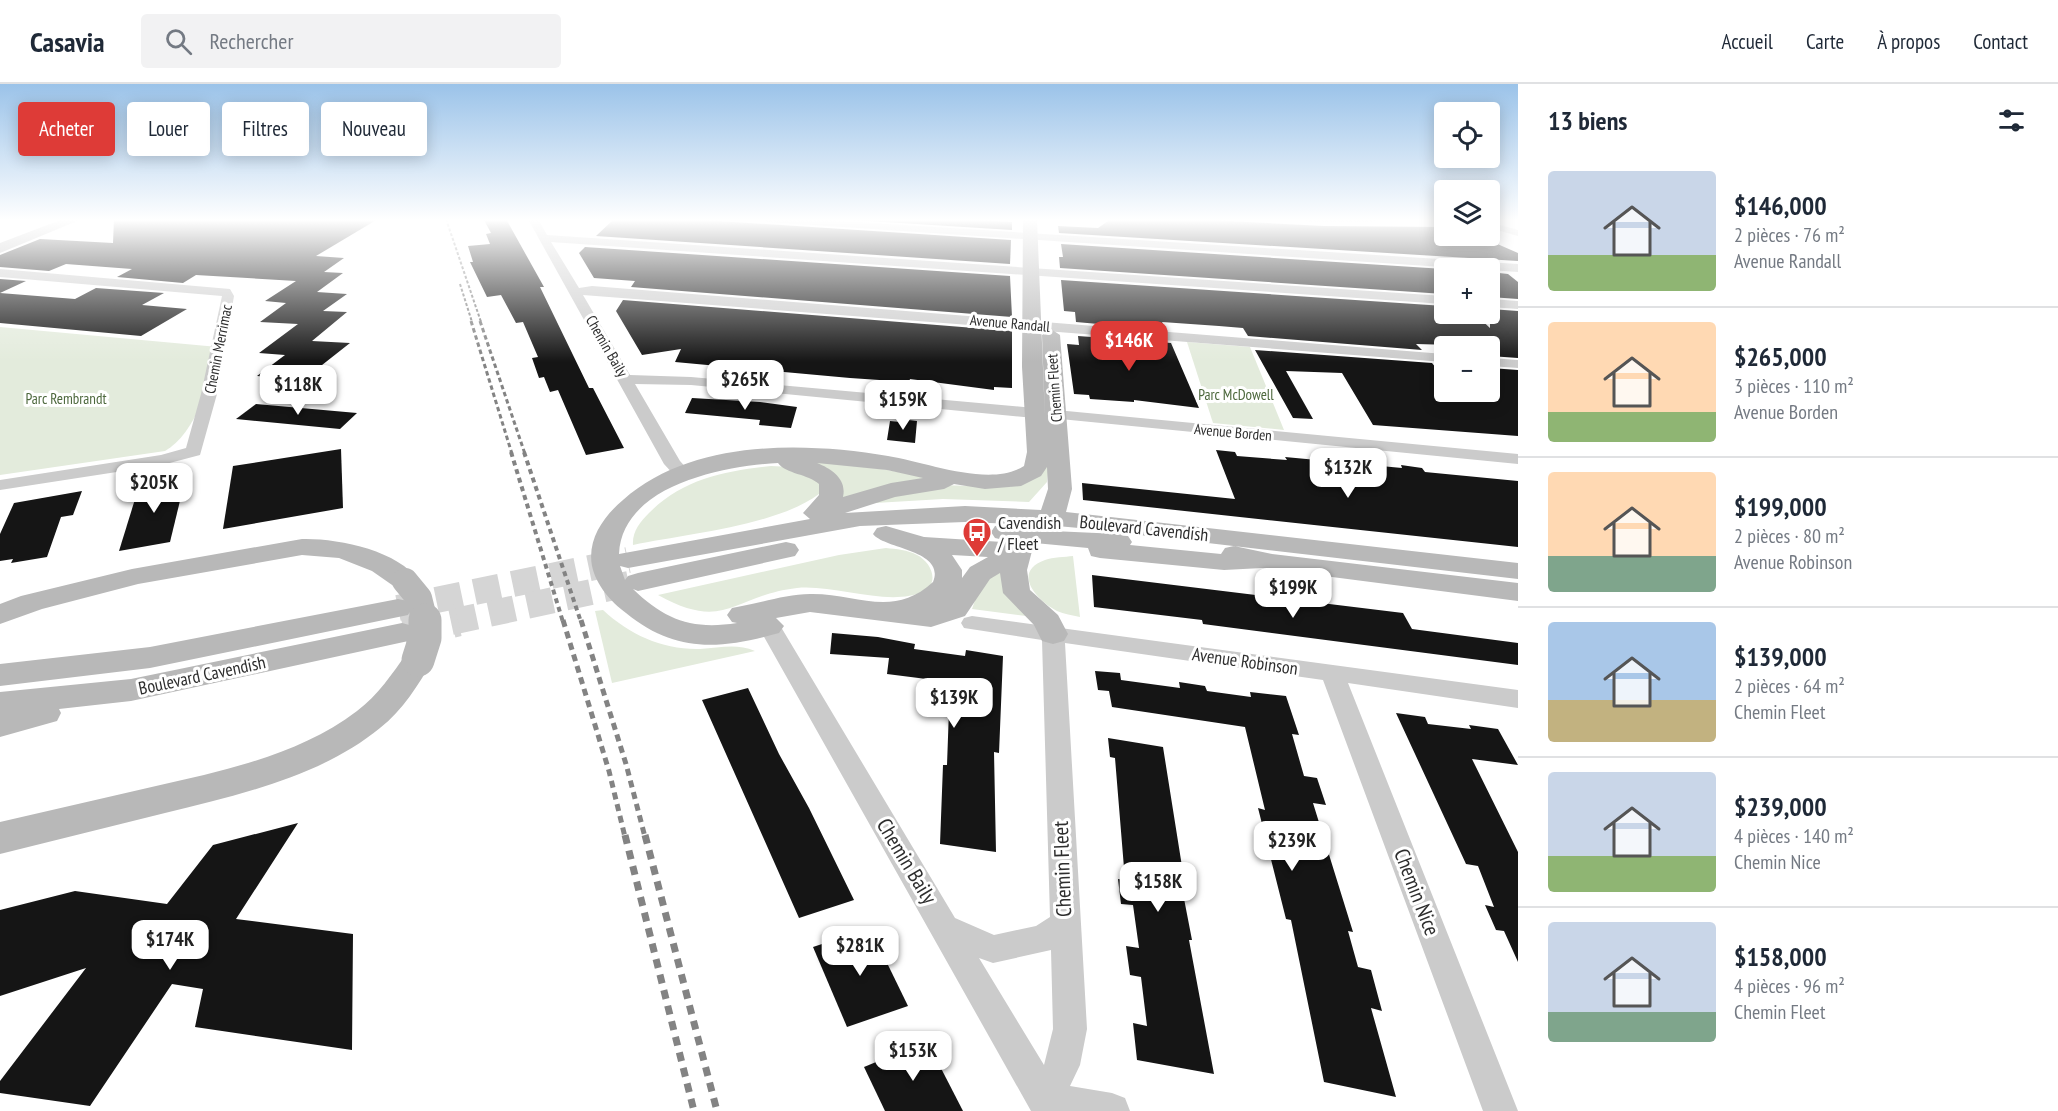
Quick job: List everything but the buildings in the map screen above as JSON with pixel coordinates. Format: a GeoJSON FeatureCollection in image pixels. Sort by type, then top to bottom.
{"type":"FeatureCollection","features":[{"type":"Feature","properties":{"kind":"main road","name":"Chemin Fleet"},"geometry":{"type":"LineString","coordinates":[[970,480],[1007,482],[1026,477],[1033,471],[1038,461],[1045,414],[1044,320],[1040,267]]}},
{"type":"Feature","properties":{"kind":"main road","name":"Chemin Fleet"},"geometry":{"type":"LineString","coordinates":[[1045,414],[1060,489],[1051,518]]}},
{"type":"Feature","properties":{"kind":"main road"},"geometry":{"type":"LineString","coordinates":[[970,480],[872,461],[808,455],[726,462],[682,473],[662,482],[633,502],[618,519],[607,540],[605,561],[610,579],[628,600],[668,630],[695,636],[765,619],[810,603],[926,618],[952,612],[980,573],[1051,518]]}},
{"type":"Feature","properties":{"kind":"main road"},"geometry":{"type":"LineString","coordinates":[[770,458],[812,469],[827,480],[833,492],[816,513]]}},
{"type":"Feature","properties":{"kind":"main road"},"geometry":{"type":"LineString","coordinates":[[688,548],[900,487],[970,480]]}},
{"type":"Feature","properties":{"kind":"main road","name":"Boulevard Cavendish"},"geometry":{"type":"LineString","coordinates":[[1020,542],[952,531],[886,534],[633,571],[688,548],[876,517],[947,513],[1051,518],[1518,571]]}},
{"type":"Feature","properties":{"kind":"main road"},"geometry":{"type":"LineString","coordinates":[[886,534],[921,545],[988,552],[1020,542],[1224,562],[1272,562],[1518,592]]}},
{"type":"Feature","properties":{"kind":"main road"},"geometry":{"type":"LineString","coordinates":[[1020,542],[1012,572],[1015,590],[1048,623],[1053,634]]}},
{"type":"Feature","properties":{"kind":"main road"},"geometry":{"type":"LineString","coordinates":[[892,612],[929,601],[940,594],[947,583],[947,573],[942,562],[921,545]]}},
{"type":"Feature","properties":{"kind":"main road"},"geometry":{"type":"LineString","coordinates":[[0,599],[110,577],[132,577],[311,546],[350,552],[380,565],[406,620],[398,688],[367,719],[327,746],[295,762],[237,781],[0,838]]}},
{"type":"Feature","properties":{"kind":"main road"},"geometry":{"type":"LineString","coordinates":[[0,615],[23,605],[106,587],[132,577]]}},
{"type":"Feature","properties":{"kind":"main road","name":"Boulevard Cavendish"},"geometry":{"type":"LineString","coordinates":[[0,675],[53,672],[142,660],[406,620]]}},
{"type":"Feature","properties":{"kind":"main road","name":"Boulevard Cavendish"},"geometry":{"type":"LineString","coordinates":[[0,704],[131,690],[406,620]]}},
{"type":"Feature","properties":{"kind":"main road"},"geometry":{"type":"LineString","coordinates":[[0,725],[131,690]]}},
{"type":"Feature","properties":{"kind":"street","name":"Chemin Baily"},"geometry":{"type":"LineString","coordinates":[[561,267],[673,464],[682,473]]}},
{"type":"Feature","properties":{"kind":"street"},"geometry":{"type":"LineString","coordinates":[[922,267],[1434,299]]}},
{"type":"Feature","properties":{"kind":"street","name":"Chemin Merrimac"},"geometry":{"type":"LineString","coordinates":[[0,273],[228,294],[209,394],[194,451],[162,460],[0,485]]}},
{"type":"Feature","properties":{"kind":"street","name":"Avenue Randall"},"geometry":{"type":"LineString","coordinates":[[575,292],[592,290],[1044,320],[1434,357]]}},
{"type":"Feature","properties":{"kind":"street"},"geometry":{"type":"LineString","coordinates":[[1500,304],[1518,305]]}},
{"type":"Feature","properties":{"kind":"street"},"geometry":{"type":"LineString","coordinates":[[1500,363],[1518,364]]}},
{"type":"Feature","properties":{"kind":"street","name":"Avenue Borden"},"geometry":{"type":"LineString","coordinates":[[626,380],[650,378],[691,381],[1518,459]]}},
{"type":"Feature","properties":{"kind":"street","name":"Chemin Baily"},"geometry":{"type":"LineString","coordinates":[[765,619],[1047,1105]]}},
{"type":"Feature","properties":{"kind":"street","name":"Avenue Robinson"},"geometry":{"type":"LineString","coordinates":[[972,623],[1518,699]]}},
{"type":"Feature","properties":{"kind":"street","name":"Chemin Fleet"},"geometry":{"type":"LineString","coordinates":[[1047,1105],[1063,1065],[1070,1029],[1053,634]]}},
{"type":"Feature","properties":{"kind":"street","name":"Chemin Nice"},"geometry":{"type":"LineString","coordinates":[[1332,673],[1501,1111]]}},
{"type":"Feature","properties":{"kind":"street"},"geometry":{"type":"LineString","coordinates":[[946,928],[993,949],[1042,939],[1064,925]]}},
{"type":"Feature","properties":{"kind":"street"},"geometry":{"type":"LineString","coordinates":[[1047,1105],[1112,1111]]}},
{"type":"Feature","properties":{"kind":"green space","name":"Parc Rembrandt"},"geometry":{"type":"Polygon","coordinates":[[[0,327],[218,347],[201,405],[194,419],[176,443],[165,451],[0,475],[0,327]]]}},
{"type":"Feature","properties":{"kind":"green space","name":"Parc McDowell"},"geometry":{"type":"Polygon","coordinates":[[[1187,342],[1250,347],[1284,430],[1213,423],[1187,342]]]}},
{"type":"Feature","properties":{"kind":"green space"},"geometry":{"type":"Polygon","coordinates":[[[809,461],[882,469],[931,478],[840,499],[809,461]]]}},
{"type":"Feature","properties":{"kind":"green space"},"geometry":{"type":"Polygon","coordinates":[[[1049,462],[1047,482],[1029,502],[943,499],[875,503],[892,494],[938,485],[1010,487],[1049,462]]]}},
{"type":"Feature","properties":{"kind":"green space"},"geometry":{"type":"Polygon","coordinates":[[[771,466],[792,467],[822,479],[819,494],[801,505],[755,521],[633,545],[637,527],[662,501],[676,492],[721,474],[771,466]]]}},
{"type":"Feature","properties":{"kind":"green space"},"geometry":{"type":"Polygon","coordinates":[[[886,548],[910,552],[922,558],[932,572],[932,583],[929,587],[911,596],[895,597],[828,589],[797,588],[758,597],[715,611],[700,611],[681,606],[658,595],[839,555],[886,548]]]}},
{"type":"Feature","properties":{"kind":"green space"},"geometry":{"type":"Polygon","coordinates":[[[1073,556],[1080,617],[1060,612],[1049,606],[1035,594],[1029,579],[1030,572],[1035,565],[1045,560],[1073,556]]]}},
{"type":"Feature","properties":{"kind":"green space"},"geometry":{"type":"Polygon","coordinates":[[[1001,567],[1034,617],[972,609],[979,589],[1001,567]]]}},
{"type":"Feature","properties":{"kind":"green space"},"geometry":{"type":"Polygon","coordinates":[[[603,610],[624,627],[660,644],[686,649],[735,647],[755,651],[612,683],[595,611],[603,610]]]}},
{"type":"Feature","properties":{"kind":"tunnel"},"geometry":{"type":"LineString","coordinates":[[398,608],[628,560]]}},
{"type":"Feature","properties":{"kind":"tunnel"},"geometry":{"type":"LineString","coordinates":[[451,622],[638,582]]}},
{"type":"Feature","properties":{"kind":"tunnel"},"geometry":{"type":"LineString","coordinates":[[404,632],[458,620]]}},
{"type":"Feature","properties":{"kind":"railway"},"geometry":{"type":"LineString","coordinates":[[462,267],[481,322]]}},
{"type":"Feature","properties":{"kind":"railway"},"geometry":{"type":"LineString","coordinates":[[460,284],[472,322]]}},
{"type":"Feature","properties":{"kind":"railway"},"geometry":{"type":"LineString","coordinates":[[471,321],[512,454]]}},
{"type":"Feature","properties":{"kind":"railway"},"geometry":{"type":"LineString","coordinates":[[480,321],[525,454]]}},
{"type":"Feature","properties":{"kind":"railway"},"geometry":{"type":"LineString","coordinates":[[511,452],[563,622]]}},
{"type":"Feature","properties":{"kind":"railway"},"geometry":{"type":"LineString","coordinates":[[524,452],[581,622]]}},
{"type":"Feature","properties":{"kind":"railway"},"geometry":{"type":"LineString","coordinates":[[563,620],[609,771],[625,837]]}},
{"type":"Feature","properties":{"kind":"railway"},"geometry":{"type":"LineString","coordinates":[[581,620],[626,764],[645,837]]}},
{"type":"Feature","properties":{"kind":"railway"},"geometry":{"type":"LineString","coordinates":[[625,835],[694,1111]]}},
{"type":"Feature","properties":{"kind":"railway"},"geometry":{"type":"LineString","coordinates":[[645,835],[717,1111]]}},
{"type":"Feature","properties":{"kind":"place","name":"Cavendish / Fleet"},"geometry":{"type":"Point","coordinates":[977,558]}}]}
